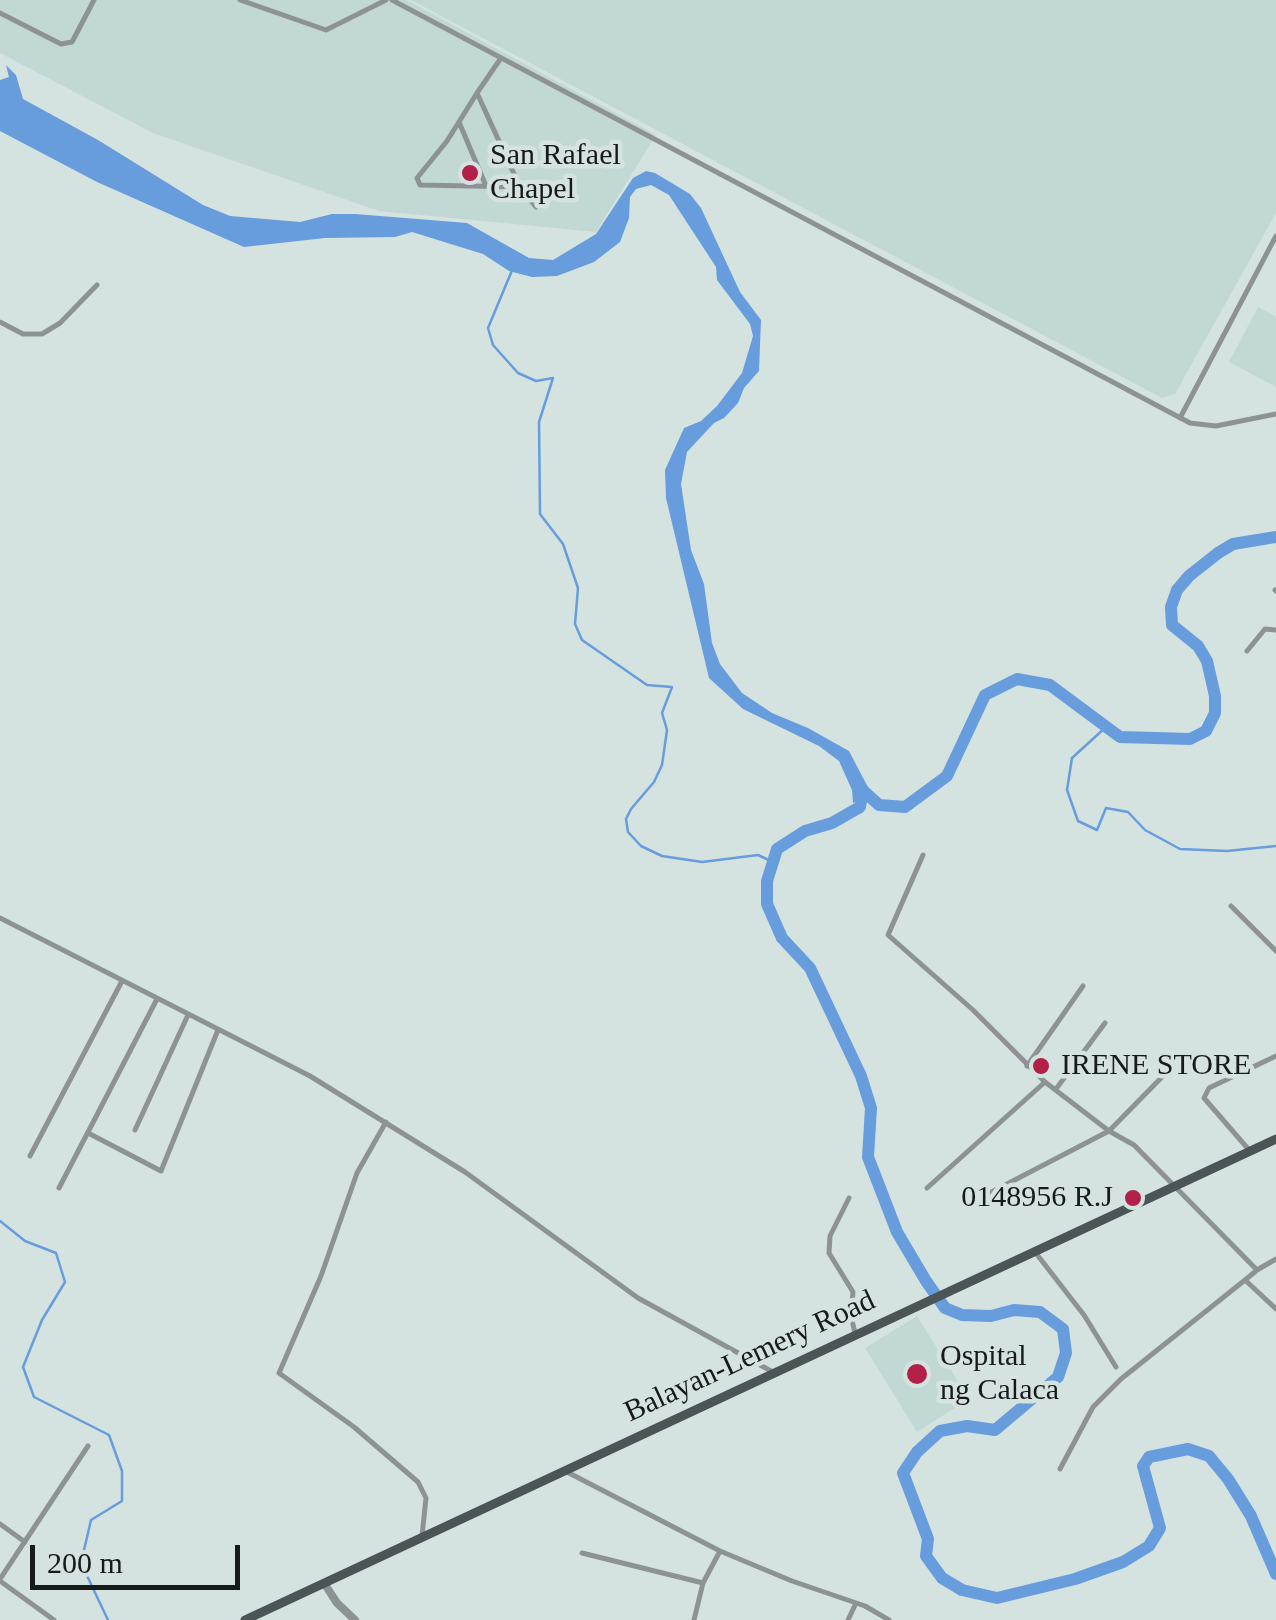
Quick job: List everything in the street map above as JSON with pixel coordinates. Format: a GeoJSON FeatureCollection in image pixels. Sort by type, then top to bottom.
{"type":"FeatureCollection","features":[{"type":"Feature","properties":{"kind":"main road","name":"Balayan-Lemery Road"},"geometry":{"type":"LineString","coordinates":[[245,1620],[1276,1139]]}},
{"type":"Feature","properties":{"kind":"street"},"geometry":{"type":"LineString","coordinates":[[0,14],[61,44],[72,42],[94,0]]}},
{"type":"Feature","properties":{"kind":"street"},"geometry":{"type":"LineString","coordinates":[[240,0],[326,30],[389,0],[1190,423],[1216,426],[1276,414]]}},
{"type":"Feature","properties":{"kind":"street"},"geometry":{"type":"LineString","coordinates":[[501,58],[417,182],[520,187]]}},
{"type":"Feature","properties":{"kind":"street"},"geometry":{"type":"LineString","coordinates":[[478,94],[520,187],[536,208]]}},
{"type":"Feature","properties":{"kind":"street"},"geometry":{"type":"LineString","coordinates":[[459,122],[486,186]]}},
{"type":"Feature","properties":{"kind":"street"},"geometry":{"type":"LineString","coordinates":[[1180,418],[1276,236]]}},
{"type":"Feature","properties":{"kind":"street"},"geometry":{"type":"LineString","coordinates":[[0,322],[23,334],[42,334],[60,324],[97,286]]}},
{"type":"Feature","properties":{"kind":"street"},"geometry":{"type":"LineString","coordinates":[[1247,651],[1265,629],[1276,630]]}},
{"type":"Feature","properties":{"kind":"street"},"geometry":{"type":"LineString","coordinates":[[923,855],[888,936],[973,1010],[1044,1082],[1134,1146],[1257,1270]]}},
{"type":"Feature","properties":{"kind":"street"},"geometry":{"type":"LineString","coordinates":[[1231,906],[1276,951]]}},
{"type":"Feature","properties":{"kind":"street"},"geometry":{"type":"LineString","coordinates":[[0,918],[310,1076],[464,1172],[638,1298],[774,1373]]}},
{"type":"Feature","properties":{"kind":"street"},"geometry":{"type":"LineString","coordinates":[[30,1156],[122,981]]}},
{"type":"Feature","properties":{"kind":"street"},"geometry":{"type":"LineString","coordinates":[[1027,1066],[1084,986]]}},
{"type":"Feature","properties":{"kind":"street"},"geometry":{"type":"LineString","coordinates":[[59,1188],[158,1000]]}},
{"type":"Feature","properties":{"kind":"street"},"geometry":{"type":"LineString","coordinates":[[135,1130],[188,1015]]}},
{"type":"Feature","properties":{"kind":"street"},"geometry":{"type":"LineString","coordinates":[[1056,1090],[1105,1023]]}},
{"type":"Feature","properties":{"kind":"street"},"geometry":{"type":"LineString","coordinates":[[90,1134],[162,1172],[218,1030]]}},
{"type":"Feature","properties":{"kind":"street"},"geometry":{"type":"LineString","coordinates":[[1250,1152],[1204,1098],[1210,1088],[1276,1056]]}},
{"type":"Feature","properties":{"kind":"street"},"geometry":{"type":"LineString","coordinates":[[982,1198],[1109,1131],[1164,1075]]}},
{"type":"Feature","properties":{"kind":"street"},"geometry":{"type":"LineString","coordinates":[[927,1188],[1044,1082]]}},
{"type":"Feature","properties":{"kind":"street"},"geometry":{"type":"LineString","coordinates":[[386,1122],[357,1173],[321,1276],[278,1374],[354,1427],[418,1482],[426,1498],[422,1538]]}},
{"type":"Feature","properties":{"kind":"street"},"geometry":{"type":"LineString","coordinates":[[849,1198],[830,1236],[829,1253],[853,1292],[850,1316],[856,1336]]}},
{"type":"Feature","properties":{"kind":"street"},"geometry":{"type":"LineString","coordinates":[[1035,1252],[1084,1315],[1116,1366]]}},
{"type":"Feature","properties":{"kind":"street"},"geometry":{"type":"LineString","coordinates":[[1060,1469],[1093,1406],[1121,1379],[1276,1259]]}},
{"type":"Feature","properties":{"kind":"street"},"geometry":{"type":"LineString","coordinates":[[1245,1280],[1276,1308]]}},
{"type":"Feature","properties":{"kind":"street"},"geometry":{"type":"LineString","coordinates":[[54,1620],[0,1580],[88,1446]]}},
{"type":"Feature","properties":{"kind":"street"},"geometry":{"type":"LineString","coordinates":[[564,1471],[720,1551],[792,1582],[856,1603],[888,1620]]}},
{"type":"Feature","properties":{"kind":"street"},"geometry":{"type":"LineString","coordinates":[[0,1524],[24,1542]]}},
{"type":"Feature","properties":{"kind":"street"},"geometry":{"type":"LineString","coordinates":[[694,1620],[703,1584],[720,1551]]}},
{"type":"Feature","properties":{"kind":"street"},"geometry":{"type":"LineString","coordinates":[[582,1553],[703,1584]]}},
{"type":"Feature","properties":{"kind":"street"},"geometry":{"type":"LineString","coordinates":[[324,1583],[355,1620]]}},
{"type":"Feature","properties":{"kind":"street"},"geometry":{"type":"LineString","coordinates":[[848,1620],[856,1603]]}},
{"type":"Feature","properties":{"kind":"shaded area"},"geometry":{"type":"Polygon","coordinates":[[[0,0],[407,0],[656,135],[596,232],[379,211],[153,133],[0,53],[0,0]]]}},
{"type":"Feature","properties":{"kind":"shaded area"},"geometry":{"type":"Polygon","coordinates":[[[411,0],[1276,0],[1276,213],[1175,394],[1162,398],[411,0]]]}},
{"type":"Feature","properties":{"kind":"shaded area"},"geometry":{"type":"Polygon","coordinates":[[[1258,307],[1276,317],[1276,387],[1229,362],[1258,307]]]}},
{"type":"Feature","properties":{"kind":"shaded area","name":"Ospital ng Calaca"},"geometry":{"type":"Polygon","coordinates":[[[917,1316],[969,1399],[917,1432],[865,1348],[917,1316]]]}},
{"type":"Feature","properties":{"kind":"water"},"geometry":{"type":"Polygon","coordinates":[[[6,65],[16,75],[23,99],[203,205],[230,216],[300,222],[332,214],[355,214],[467,223],[529,258],[553,260],[596,234],[633,178],[646,171],[690,194],[701,208],[740,292],[761,320],[759,371],[744,388],[738,403],[687,452],[681,484],[691,550],[704,584],[712,643],[720,664],[742,693],[772,713],[849,751],[871,793],[853,803],[852,790],[839,761],[819,746],[743,709],[709,678],[666,498],[665,470],[684,428],[701,421],[717,406],[742,373],[753,336],[750,324],[717,280],[716,267],[669,195],[651,185],[636,189],[630,197],[629,218],[620,242],[594,262],[557,276],[532,277],[509,271],[483,254],[412,232],[395,237],[325,238],[244,247],[97,182],[0,131],[0,80],[9,77],[6,65]]]}},
{"type":"Feature","properties":{"kind":"waterway"},"geometry":{"type":"LineString","coordinates":[[513,268],[488,328],[493,345],[518,373],[536,381],[553,378],[539,422],[540,514],[563,544],[578,588],[575,624],[582,640],[647,685],[672,687],[662,713],[667,730],[662,765],[654,782],[631,809],[626,819],[628,832],[641,846],[662,856],[702,862],[758,855],[773,862]]}},
{"type":"Feature","properties":{"kind":"waterway"},"geometry":{"type":"LineString","coordinates":[[858,786],[879,805],[905,807],[947,776],[985,695],[1017,679],[1050,685],[1120,737],[1190,739],[1206,731],[1215,713],[1215,696],[1207,661],[1198,646],[1172,625],[1171,607],[1177,590],[1189,576],[1233,544],[1276,537]]}},
{"type":"Feature","properties":{"kind":"waterway"},"geometry":{"type":"LineString","coordinates":[[1106,727],[1072,758],[1067,790],[1078,821],[1097,830],[1106,808],[1128,812],[1145,830],[1180,849],[1227,851],[1276,846]]}},
{"type":"Feature","properties":{"kind":"waterway"},"geometry":{"type":"LineString","coordinates":[[863,790],[860,807],[832,823],[805,831],[777,849],[767,881],[767,904],[782,938],[810,968],[861,1076],[871,1108],[868,1157],[897,1232],[926,1281],[945,1308],[962,1315],[1040,1312],[1063,1329],[1066,1353],[1058,1377],[995,1430],[967,1426],[940,1431],[917,1452],[903,1473],[928,1539],[926,1556],[942,1578],[962,1590],[997,1598],[1075,1579],[1123,1562],[1149,1546],[1160,1528],[1143,1466],[1149,1457],[1188,1449],[1209,1456],[1228,1479],[1251,1516],[1276,1574]]}},
{"type":"Feature","properties":{"kind":"waterway"},"geometry":{"type":"LineString","coordinates":[[0,1221],[25,1241],[56,1253],[65,1282],[42,1320],[23,1367],[34,1397],[109,1435],[122,1471],[122,1501],[91,1520],[81,1563],[108,1620]]}},
{"type":"Feature","properties":{"kind":"place","name":"San Rafael Chapel"},"geometry":{"type":"Point","coordinates":[470,173]}},
{"type":"Feature","properties":{"kind":"place","name":"IRENE STORE"},"geometry":{"type":"Point","coordinates":[1041,1066]}},
{"type":"Feature","properties":{"kind":"place","name":"0148956 R.J"},"geometry":{"type":"Point","coordinates":[1133,1198]}},
{"type":"Feature","properties":{"kind":"place","name":"Ospital ng Calaca"},"geometry":{"type":"Point","coordinates":[917,1374]}}]}
